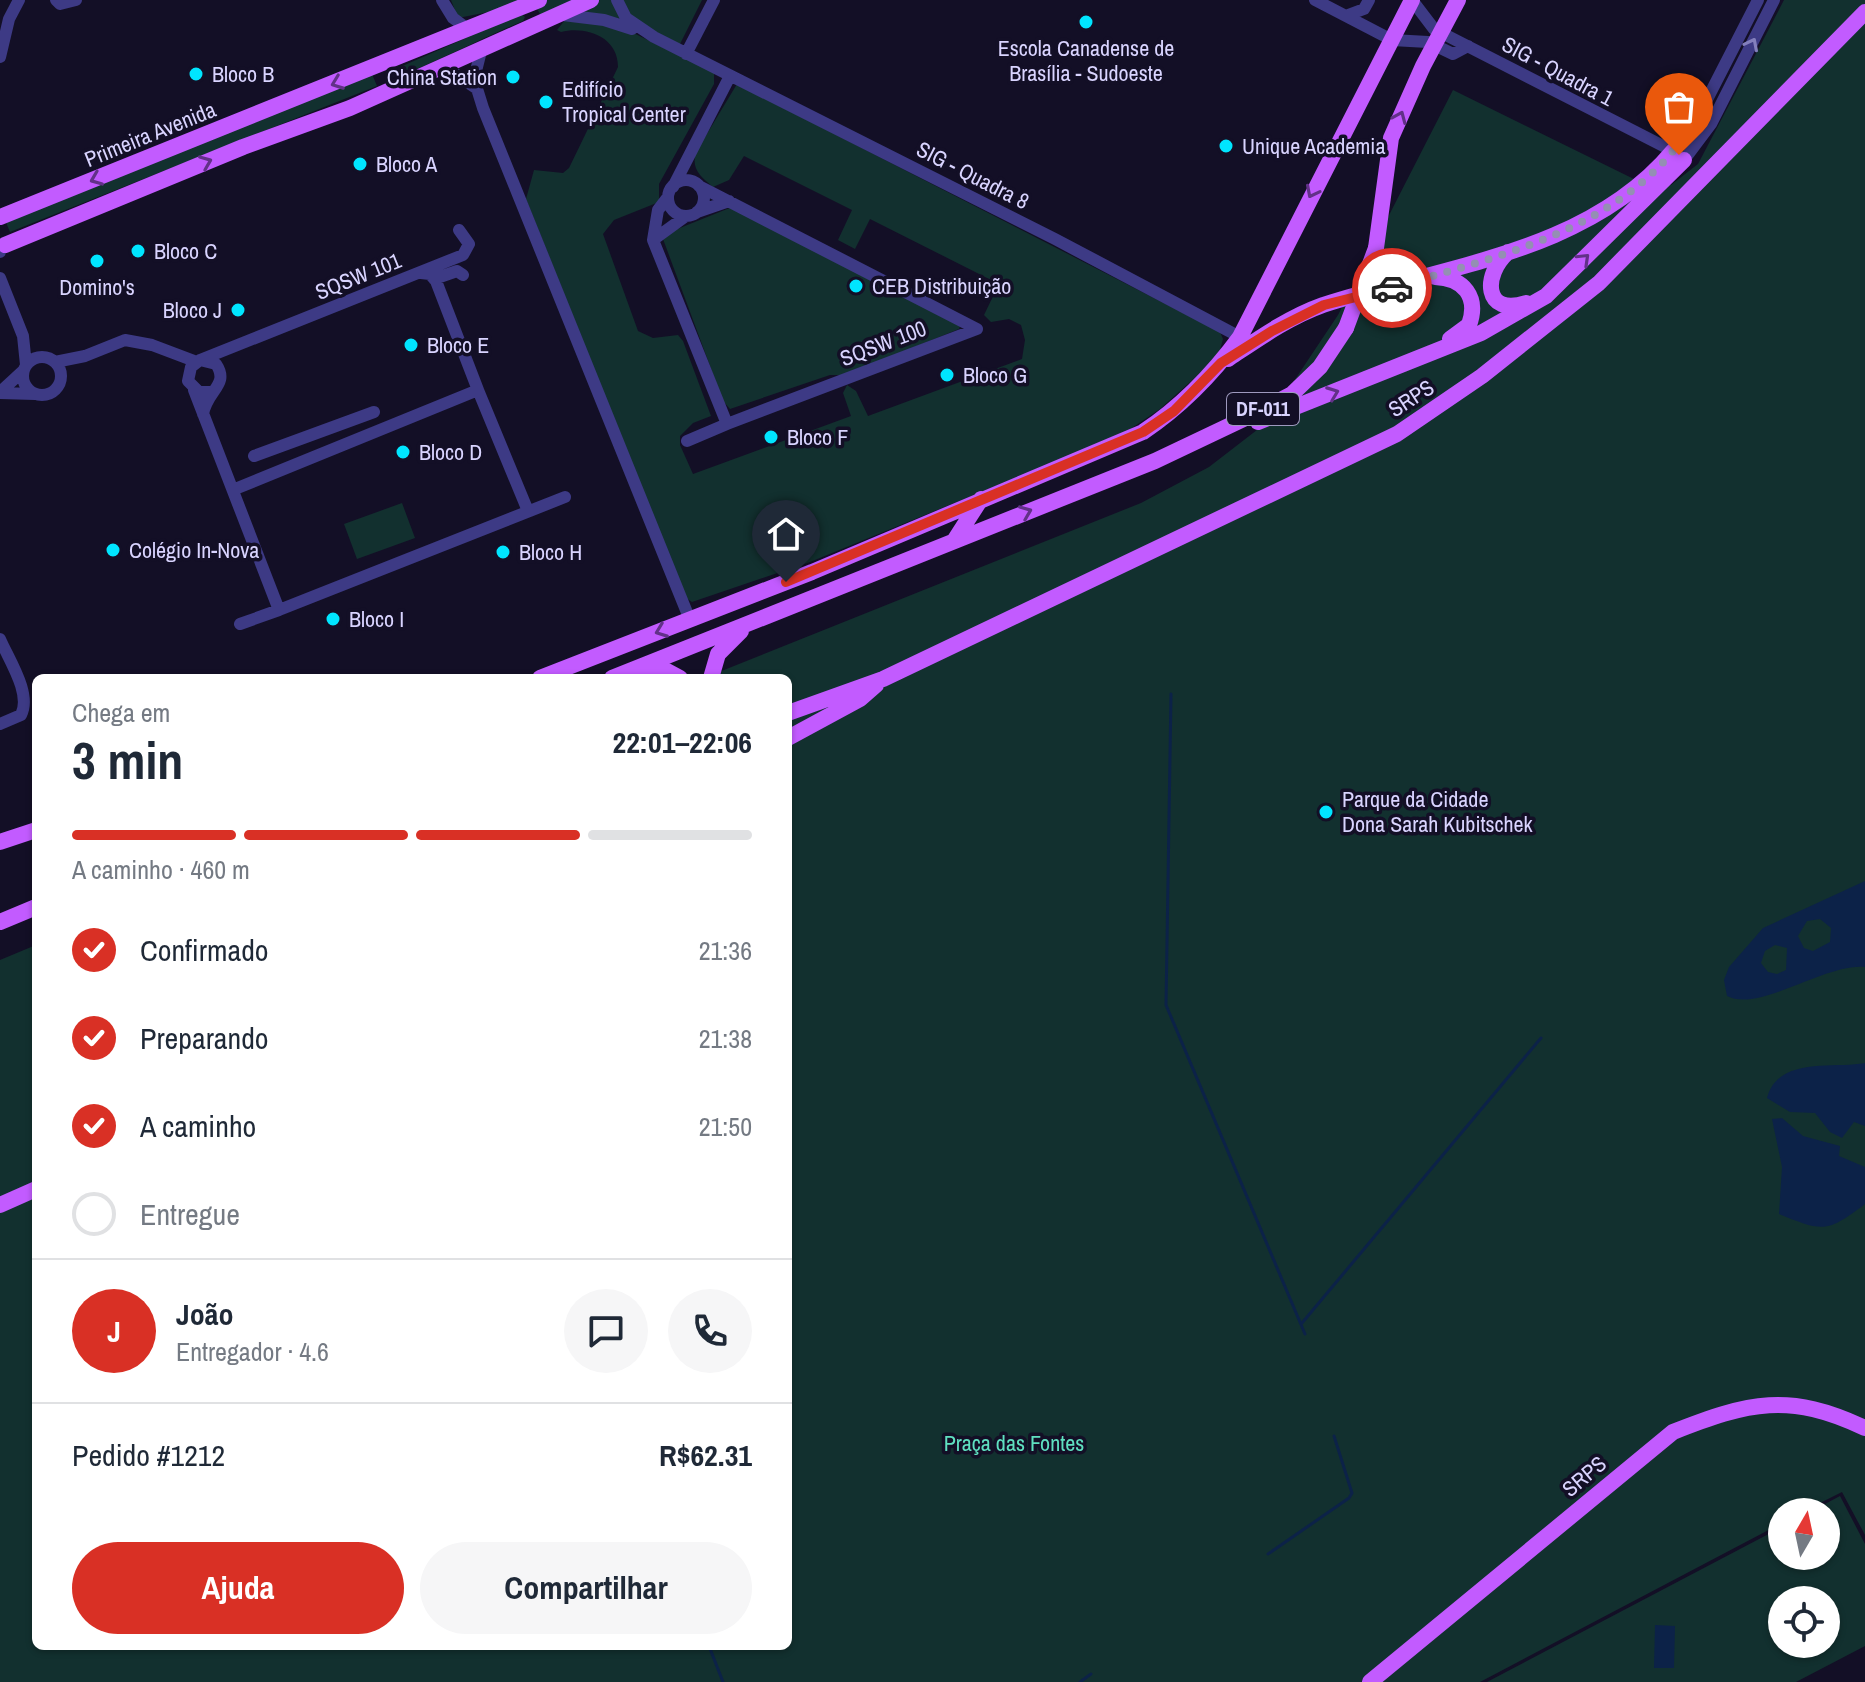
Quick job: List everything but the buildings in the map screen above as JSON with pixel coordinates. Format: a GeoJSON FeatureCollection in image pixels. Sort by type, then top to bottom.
{"type":"FeatureCollection","features":[{"type":"Feature","properties":{"kind":"main road","name":"Primeira Avenida"},"geometry":{"type":"LineString","coordinates":[[0,217],[539,0]]}},
{"type":"Feature","properties":{"kind":"main road"},"geometry":{"type":"LineString","coordinates":[[563,15],[591,0]]}},
{"type":"Feature","properties":{"kind":"main road","name":"DF-011"},"geometry":{"type":"LineString","coordinates":[[550,674],[690,620],[1143,432],[1174,411],[1221,363],[1240,337],[1412,0]]}},
{"type":"Feature","properties":{"kind":"main road","name":"DF-011"},"geometry":{"type":"LineString","coordinates":[[622,674],[1155,461],[1292,394],[1320,367],[1346,328],[1376,248],[1391,138],[1436,35],[1458,0]]}},
{"type":"Feature","properties":{"kind":"main road"},"geometry":{"type":"LineString","coordinates":[[519,9],[529,17],[527,29]]}},
{"type":"Feature","properties":{"kind":"main road","name":"SRPS"},"geometry":{"type":"LineString","coordinates":[[792,712],[883,679],[1397,434],[1462,391],[1599,283],[1865,12]]}},
{"type":"Feature","properties":{"kind":"main road","name":"Primeira Avenida"},"geometry":{"type":"LineString","coordinates":[[2,249],[445,67],[563,15]]}},
{"type":"Feature","properties":{"kind":"main road"},"geometry":{"type":"LineString","coordinates":[[385,64],[382,76],[390,88]]}},
{"type":"Feature","properties":{"kind":"main road"},"geometry":{"type":"LineString","coordinates":[[1221,363],[1315,309],[1426,277],[1558,233],[1628,196],[1678,156]]}},
{"type":"Feature","properties":{"kind":"main road"},"geometry":{"type":"LineString","coordinates":[[1155,461],[1481,333],[1546,296],[1678,156]]}},
{"type":"Feature","properties":{"kind":"main road"},"geometry":{"type":"LineString","coordinates":[[0,223],[6,233],[2,249]]}},
{"type":"Feature","properties":{"kind":"main road"},"geometry":{"type":"LineString","coordinates":[[1509,251],[1493,268],[1489,285],[1491,293],[1504,305],[1514,307],[1546,296]]}},
{"type":"Feature","properties":{"kind":"main road"},"geometry":{"type":"LineString","coordinates":[[1413,359],[1462,333],[1472,316],[1471,300],[1463,284],[1451,278],[1426,277]]}},
{"type":"Feature","properties":{"kind":"main road"},"geometry":{"type":"LineString","coordinates":[[954,541],[982,498]]}},
{"type":"Feature","properties":{"kind":"main road"},"geometry":{"type":"LineString","coordinates":[[712,674],[718,654],[732,638],[755,621]]}},
{"type":"Feature","properties":{"kind":"main road"},"geometry":{"type":"LineString","coordinates":[[629,674],[658,669],[670,674]]}},
{"type":"Feature","properties":{"kind":"main road","name":"SRPS"},"geometry":{"type":"LineString","coordinates":[[792,736],[860,699],[883,679]]}},
{"type":"Feature","properties":{"kind":"main road"},"geometry":{"type":"LineString","coordinates":[[0,842],[32,831]]}},
{"type":"Feature","properties":{"kind":"main road"},"geometry":{"type":"LineString","coordinates":[[0,922],[32,909]]}},
{"type":"Feature","properties":{"kind":"main road"},"geometry":{"type":"LineString","coordinates":[[0,1205],[32,1191]]}},
{"type":"Feature","properties":{"kind":"main road","name":"SRPS"},"geometry":{"type":"LineString","coordinates":[[1370,1682],[1673,1432],[1729,1411],[1770,1404],[1822,1409],[1865,1428]]}},
{"type":"Feature","properties":{"kind":"street"},"geometry":{"type":"LineString","coordinates":[[0,57],[9,19],[19,0]]}},
{"type":"Feature","properties":{"kind":"street"},"geometry":{"type":"LineString","coordinates":[[56,0],[60,4],[76,0]]}},
{"type":"Feature","properties":{"kind":"street","name":"SIG - Quadra 8"},"geometry":{"type":"LineString","coordinates":[[617,0],[626,18],[654,37],[1055,239],[1240,337]]}},
{"type":"Feature","properties":{"kind":"street"},"geometry":{"type":"LineString","coordinates":[[686,54],[714,0]]}},
{"type":"Feature","properties":{"kind":"street"},"geometry":{"type":"LineString","coordinates":[[1315,0],[1392,40],[1436,35],[1412,0]]}},
{"type":"Feature","properties":{"kind":"street"},"geometry":{"type":"LineString","coordinates":[[1348,15],[1364,9],[1369,0]]}},
{"type":"Feature","properties":{"kind":"street"},"geometry":{"type":"LineString","coordinates":[[1678,156],[1758,0]]}},
{"type":"Feature","properties":{"kind":"street"},"geometry":{"type":"LineString","coordinates":[[1678,156],[1711,124],[1774,0]]}},
{"type":"Feature","properties":{"kind":"street"},"geometry":{"type":"LineString","coordinates":[[443,2],[453,18],[469,30]]}},
{"type":"Feature","properties":{"kind":"street"},"geometry":{"type":"LineString","coordinates":[[438,43],[444,26],[443,2]]}},
{"type":"Feature","properties":{"kind":"street","name":"SIG - Quadra 8"},"geometry":{"type":"LineString","coordinates":[[563,15],[604,20],[654,37]]}},
{"type":"Feature","properties":{"kind":"street","name":"SIG - Quadra 1"},"geometry":{"type":"LineString","coordinates":[[1436,35],[1468,46],[1678,156]]}},
{"type":"Feature","properties":{"kind":"street"},"geometry":{"type":"LineString","coordinates":[[481,51],[474,71],[476,88],[690,620]]}},
{"type":"Feature","properties":{"kind":"street"},"geometry":{"type":"LineString","coordinates":[[445,67],[476,88]]}},
{"type":"Feature","properties":{"kind":"street"},"geometry":{"type":"LineString","coordinates":[[687,441],[727,424],[653,240],[658,210],[730,76]]}},
{"type":"Feature","properties":{"kind":"street"},"geometry":{"type":"LineString","coordinates":[[688,158],[696,184],[704,196],[692,214]]}},
{"type":"Feature","properties":{"kind":"street"},"geometry":{"type":"LineString","coordinates":[[670,192],[682,181],[696,184]]}},
{"type":"Feature","properties":{"kind":"street","name":"SQSW 100"},"geometry":{"type":"LineString","coordinates":[[696,184],[977,329],[727,424]]}},
{"type":"Feature","properties":{"kind":"street"},"geometry":{"type":"LineString","coordinates":[[670,192],[671,208],[692,214]]}},
{"type":"Feature","properties":{"kind":"street"},"geometry":{"type":"LineString","coordinates":[[653,240],[692,214],[729,201]]}},
{"type":"Feature","properties":{"kind":"street"},"geometry":{"type":"LineString","coordinates":[[421,273],[469,250],[467,238],[459,230]]}},
{"type":"Feature","properties":{"kind":"street"},"geometry":{"type":"LineString","coordinates":[[434,279],[457,271],[463,275]]}},
{"type":"Feature","properties":{"kind":"street","name":"SQSW 101"},"geometry":{"type":"LineString","coordinates":[[199,361],[421,273],[434,279],[528,511]]}},
{"type":"Feature","properties":{"kind":"street"},"geometry":{"type":"LineString","coordinates":[[0,278],[23,336],[24,383],[35,394]]}},
{"type":"Feature","properties":{"kind":"street"},"geometry":{"type":"LineString","coordinates":[[23,336],[61,369],[61,380]]}},
{"type":"Feature","properties":{"kind":"street"},"geometry":{"type":"LineString","coordinates":[[0,392],[41,357],[54,361],[85,356],[125,340],[199,361],[211,361],[219,369],[221,380],[210,392],[203,414]]}},
{"type":"Feature","properties":{"kind":"street"},"geometry":{"type":"LineString","coordinates":[[219,369],[229,349]]}},
{"type":"Feature","properties":{"kind":"street"},"geometry":{"type":"LineString","coordinates":[[171,354],[188,374],[235,489],[279,610]]}},
{"type":"Feature","properties":{"kind":"street"},"geometry":{"type":"LineString","coordinates":[[0,392],[49,394],[85,356]]}},
{"type":"Feature","properties":{"kind":"street"},"geometry":{"type":"LineString","coordinates":[[188,374],[199,361]]}},
{"type":"Feature","properties":{"kind":"street"},"geometry":{"type":"LineString","coordinates":[[194,390],[210,392]]}},
{"type":"Feature","properties":{"kind":"street"},"geometry":{"type":"LineString","coordinates":[[235,489],[478,390]]}},
{"type":"Feature","properties":{"kind":"street"},"geometry":{"type":"LineString","coordinates":[[254,456],[374,412]]}},
{"type":"Feature","properties":{"kind":"street"},"geometry":{"type":"LineString","coordinates":[[320,432],[331,452]]}},
{"type":"Feature","properties":{"kind":"street"},"geometry":{"type":"LineString","coordinates":[[240,624],[565,497]]}},
{"type":"Feature","properties":{"kind":"street"},"geometry":{"type":"LineString","coordinates":[[0,639],[25,701],[21,715],[0,724]]}},
{"type":"Feature","properties":{"kind":"green space"},"geometry":{"type":"Polygon","coordinates":[[[451,0],[702,0],[678,48],[624,23],[541,16],[534,3],[458,18],[451,0]]]}},
{"type":"Feature","properties":{"kind":"green space","name":"Parque da Cidade Dona Sarah Kubitschek"},"geometry":{"type":"Polygon","coordinates":[[[1784,0],[1865,0],[1865,1535],[1842,1492],[1830,1498],[1768,1498],[1768,1530],[1480,1682],[0,1682],[0,960],[32,947],[32,1650],[792,1650],[792,674],[714,674],[1141,503],[1209,467],[1266,423],[1338,315],[1453,90],[1640,182],[1671,185],[1698,164],[1784,0]]]}},
{"type":"Feature","properties":{"kind":"green space"},"geometry":{"type":"Polygon","coordinates":[[[521,14],[525,17],[523,21],[395,78],[390,75],[391,71],[521,14]]]}},
{"type":"Feature","properties":{"kind":"green space"},"geometry":{"type":"Polygon","coordinates":[[[565,20],[621,27],[714,72],[714,84],[659,184],[659,202],[614,220],[603,234],[638,331],[653,338],[678,335],[683,341],[711,416],[693,423],[680,436],[680,445],[693,474],[851,416],[843,393],[847,385],[856,391],[868,416],[1022,359],[1025,340],[1021,325],[1009,319],[991,322],[984,315],[999,284],[870,219],[855,249],[838,240],[852,210],[744,156],[729,180],[713,187],[708,183],[696,168],[696,152],[737,84],[1220,332],[1223,339],[1220,350],[1208,366],[1160,409],[1123,434],[810,562],[692,602],[686,598],[526,199],[534,170],[563,173],[569,168],[618,67],[612,48],[598,36],[590,32],[557,30],[565,20]]]}},
{"type":"Feature","properties":{"kind":"green space"},"geometry":{"type":"Polygon","coordinates":[[[372,74],[377,86],[10,232],[5,220],[372,74]]]}},
{"type":"Feature","properties":{"kind":"green space"},"geometry":{"type":"Polygon","coordinates":[[[732,207],[960,326],[959,329],[845,375],[830,375],[730,409],[723,401],[663,239],[670,232],[732,207]]]}},
{"type":"Feature","properties":{"kind":"green space"},"geometry":{"type":"Polygon","coordinates":[[[402,503],[415,538],[357,559],[344,524],[402,503]]]}},
{"type":"Feature","properties":{"kind":"green space"},"geometry":{"type":"Polygon","coordinates":[[[1840,1496],[1865,1544],[1865,1646],[1796,1682],[1487,1682],[1768,1534],[1768,1570],[1840,1570],[1840,1498],[1836,1498],[1840,1496]]]}},
{"type":"Feature","properties":{"kind":"water"},"geometry":{"type":"Polygon","coordinates":[[[1865,881],[1865,967],[1831,972],[1756,998],[1727,996],[1724,980],[1729,967],[1763,928],[1865,881]],[[1820,919],[1807,921],[1798,936],[1804,948],[1813,951],[1830,942],[1831,928],[1820,919]],[[1775,945],[1765,951],[1761,963],[1768,972],[1777,974],[1786,970],[1787,948],[1775,945]]]}},
{"type":"Feature","properties":{"kind":"water"},"geometry":{"type":"Polygon","coordinates":[[[1865,1063],[1865,1126],[1854,1122],[1842,1138],[1830,1132],[1815,1113],[1790,1112],[1767,1098],[1773,1085],[1795,1070],[1865,1063]]]}},
{"type":"Feature","properties":{"kind":"water"},"geometry":{"type":"Polygon","coordinates":[[[1782,1118],[1803,1136],[1840,1146],[1839,1156],[1865,1167],[1865,1204],[1842,1220],[1824,1227],[1779,1214],[1782,1167],[1772,1119],[1782,1118]]]}},
{"type":"Feature","properties":{"kind":"water"},"geometry":{"type":"Polygon","coordinates":[[[1655,1625],[1675,1626],[1674,1668],[1654,1668],[1655,1625]]]}},
{"type":"Feature","properties":{"kind":"waterway"},"geometry":{"type":"LineString","coordinates":[[1171,694],[1166,1005],[1305,1334]]}},
{"type":"Feature","properties":{"kind":"waterway"},"geometry":{"type":"LineString","coordinates":[[1302,1323],[1541,1038]]}},
{"type":"Feature","properties":{"kind":"waterway"},"geometry":{"type":"LineString","coordinates":[[1268,1554],[1352,1493],[1334,1436]]}},
{"type":"Feature","properties":{"kind":"waterway"},"geometry":{"type":"LineString","coordinates":[[711,1650],[723,1682]]}},
{"type":"Feature","properties":{"kind":"waterway"},"geometry":{"type":"LineString","coordinates":[[1080,1682],[1091,1674]]}},
{"type":"Feature","properties":{"kind":"way so far"},"geometry":{"type":"LineString","coordinates":[[1392,288],[1558,233],[1628,196],[1652,176],[1673,151],[1679,155]]}},
{"type":"Feature","properties":{"kind":"place","name":"Escola Canadense de Brasília - Sudoeste"},"geometry":{"type":"Point","coordinates":[1086,22]}},
{"type":"Feature","properties":{"kind":"place","name":"Bloco B"},"geometry":{"type":"Point","coordinates":[196,74]}},
{"type":"Feature","properties":{"kind":"place","name":"China Station"},"geometry":{"type":"Point","coordinates":[513,77]}},
{"type":"Feature","properties":{"kind":"place","name":"Edifício Tropical Center"},"geometry":{"type":"Point","coordinates":[546,102]}},
{"type":"Feature","properties":{"kind":"place","name":"Unique Academia"},"geometry":{"type":"Point","coordinates":[1226,146]}},
{"type":"Feature","properties":{"kind":"place","name":"Bloco A"},"geometry":{"type":"Point","coordinates":[360,164]}},
{"type":"Feature","properties":{"kind":"place","name":"Bloco C"},"geometry":{"type":"Point","coordinates":[138,251]}},
{"type":"Feature","properties":{"kind":"place","name":"Domino's"},"geometry":{"type":"Point","coordinates":[97,261]}},
{"type":"Feature","properties":{"kind":"place","name":"CEB Distribuição"},"geometry":{"type":"Point","coordinates":[856,286]}},
{"type":"Feature","properties":{"kind":"place","name":"Bloco J"},"geometry":{"type":"Point","coordinates":[238,310]}},
{"type":"Feature","properties":{"kind":"place","name":"Bloco E"},"geometry":{"type":"Point","coordinates":[411,345]}},
{"type":"Feature","properties":{"kind":"place","name":"Bloco G"},"geometry":{"type":"Point","coordinates":[947,375]}},
{"type":"Feature","properties":{"kind":"place","name":"Bloco F"},"geometry":{"type":"Point","coordinates":[771,437]}},
{"type":"Feature","properties":{"kind":"place","name":"Bloco D"},"geometry":{"type":"Point","coordinates":[403,452]}},
{"type":"Feature","properties":{"kind":"place","name":"Colégio In-Nova"},"geometry":{"type":"Point","coordinates":[113,550]}},
{"type":"Feature","properties":{"kind":"place","name":"Bloco H"},"geometry":{"type":"Point","coordinates":[503,552]}},
{"type":"Feature","properties":{"kind":"place","name":"Bloco I"},"geometry":{"type":"Point","coordinates":[333,619]}},
{"type":"Feature","properties":{"kind":"place","name":"Parque da Cidade Dona Sarah Kubitschek"},"geometry":{"type":"Point","coordinates":[1326,812]}},
{"type":"Feature","properties":{"kind":"route"},"geometry":{"type":"LineString","coordinates":[[786,582],[1143,432],[1174,411],[1221,363],[1272,331],[1324,305],[1392,288]]}},
{"type":"Feature","properties":{"kind":"park label","name":"Praça das Fontes"},"geometry":{"type":"Point","coordinates":[1014,1443]}}]}
